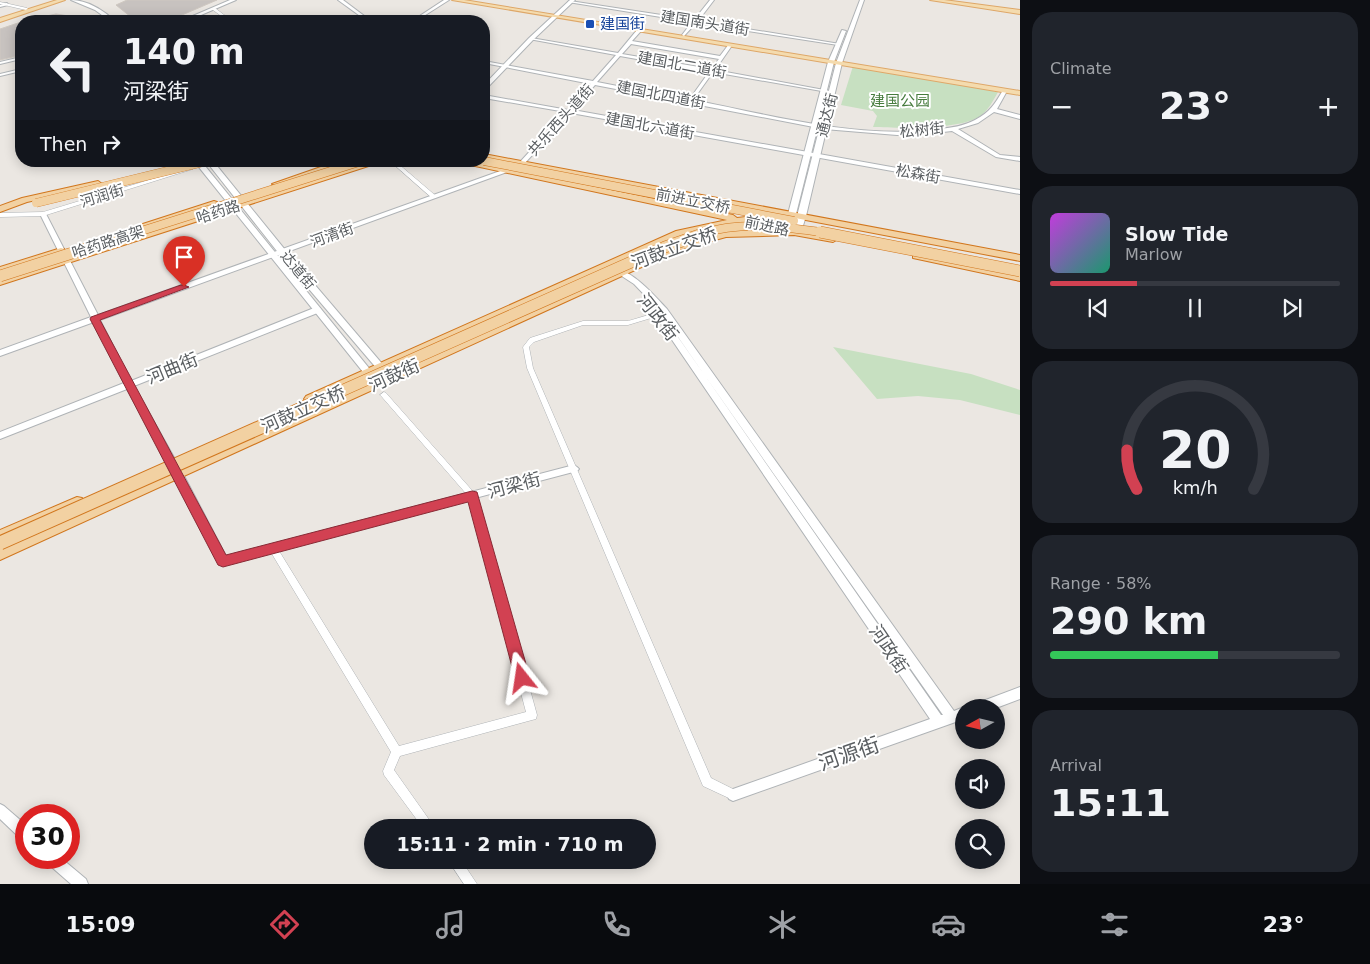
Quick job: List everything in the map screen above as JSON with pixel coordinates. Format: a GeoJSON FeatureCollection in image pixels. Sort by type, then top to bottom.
{"type":"FeatureCollection","features":[{"type":"Feature","properties":{"kind":"highway","name":"前进路"},"geometry":{"type":"LineString","coordinates":[[490,157],[802,216],[875,227],[1020,254]]}},
{"type":"Feature","properties":{"kind":"highway","name":"前进立交桥"},"geometry":{"type":"LineString","coordinates":[[490,162],[1020,263]]}},
{"type":"Feature","properties":{"kind":"highway","name":"河润街"},"geometry":{"type":"LineString","coordinates":[[0,212],[26,200],[179,167]]}},
{"type":"Feature","properties":{"kind":"highway"},"geometry":{"type":"LineString","coordinates":[[0,212],[182,167]]}},
{"type":"Feature","properties":{"kind":"highway","name":"哈药路"},"geometry":{"type":"LineString","coordinates":[[242,200],[331,167]]}},
{"type":"Feature","properties":{"kind":"highway","name":"哈药路高架"},"geometry":{"type":"LineString","coordinates":[[0,276],[345,167]]}},
{"type":"Feature","properties":{"kind":"highway","name":"哈药路"},"geometry":{"type":"LineString","coordinates":[[0,270],[359,167]]}},
{"type":"Feature","properties":{"kind":"highway","name":"前进路"},"geometry":{"type":"LineString","coordinates":[[485,167],[1020,278]]}},
{"type":"Feature","properties":{"kind":"highway","name":"哈药路"},"geometry":{"type":"LineString","coordinates":[[0,282],[67,261],[232,203]]}},
{"type":"Feature","properties":{"kind":"highway"},"geometry":{"type":"LineString","coordinates":[[692,210],[701,218],[699,228]]}},
{"type":"Feature","properties":{"kind":"highway"},"geometry":{"type":"LineString","coordinates":[[742,220],[792,214]]}},
{"type":"Feature","properties":{"kind":"highway","name":"河鼓街"},"geometry":{"type":"LineString","coordinates":[[0,536],[369,373],[652,244],[699,228],[742,220]]}},
{"type":"Feature","properties":{"kind":"highway","name":"前进路"},"geometry":{"type":"LineString","coordinates":[[836,222],[874,231],[1020,258]]}},
{"type":"Feature","properties":{"kind":"highway","name":"河鼓立交桥"},"geometry":{"type":"LineString","coordinates":[[0,543],[665,247],[708,232],[778,226],[846,236],[1020,271]]}},
{"type":"Feature","properties":{"kind":"highway","name":"河鼓街"},"geometry":{"type":"LineString","coordinates":[[0,554],[676,248],[726,234],[797,232]]}},
{"type":"Feature","properties":{"kind":"main road"},"geometry":{"type":"LineString","coordinates":[[0,19],[55,0]]}},
{"type":"Feature","properties":{"kind":"main road"},"geometry":{"type":"LineString","coordinates":[[0,19],[62,0]]}},
{"type":"Feature","properties":{"kind":"main road"},"geometry":{"type":"LineString","coordinates":[[73,0],[97,9],[105,15]]}},
{"type":"Feature","properties":{"kind":"main road"},"geometry":{"type":"LineString","coordinates":[[84,0],[102,8],[112,15]]}},
{"type":"Feature","properties":{"kind":"main road"},"geometry":{"type":"LineString","coordinates":[[198,15],[234,0]]}},
{"type":"Feature","properties":{"kind":"main road"},"geometry":{"type":"LineString","coordinates":[[455,0],[684,35],[831,61]]}},
{"type":"Feature","properties":{"kind":"main road"},"geometry":{"type":"LineString","coordinates":[[472,0],[639,31],[1020,92]]}},
{"type":"Feature","properties":{"kind":"main road","name":"通达街"},"geometry":{"type":"LineString","coordinates":[[792,214],[831,61],[857,0]]}},
{"type":"Feature","properties":{"kind":"main road","name":"通达街"},"geometry":{"type":"LineString","coordinates":[[797,232],[840,62],[862,0]]}},
{"type":"Feature","properties":{"kind":"main road"},"geometry":{"type":"LineString","coordinates":[[933,0],[1020,10]]}},
{"type":"Feature","properties":{"kind":"main road"},"geometry":{"type":"LineString","coordinates":[[956,0],[1020,10]]}},
{"type":"Feature","properties":{"kind":"main road"},"geometry":{"type":"LineString","coordinates":[[490,80],[502,65],[570,1]]}},
{"type":"Feature","properties":{"kind":"main road"},"geometry":{"type":"LineString","coordinates":[[490,74],[531,38],[553,15]]}},
{"type":"Feature","properties":{"kind":"main road"},"geometry":{"type":"LineString","coordinates":[[840,62],[1020,92]]}},
{"type":"Feature","properties":{"kind":"main road"},"geometry":{"type":"LineString","coordinates":[[206,167],[273,256],[377,383]]}},
{"type":"Feature","properties":{"kind":"main road","name":"达道街"},"geometry":{"type":"LineString","coordinates":[[207,167],[242,200],[283,253],[389,377]]}},
{"type":"Feature","properties":{"kind":"street"},"geometry":{"type":"LineString","coordinates":[[340,0],[361,15]]}},
{"type":"Feature","properties":{"kind":"street"},"geometry":{"type":"LineString","coordinates":[[423,15],[447,0]]}},
{"type":"Feature","properties":{"kind":"street"},"geometry":{"type":"LineString","coordinates":[[704,0],[712,0]]}},
{"type":"Feature","properties":{"kind":"street"},"geometry":{"type":"LineString","coordinates":[[684,35],[712,0]]}},
{"type":"Feature","properties":{"kind":"street","name":"建国南头道街"},"geometry":{"type":"LineString","coordinates":[[570,1],[838,44]]}},
{"type":"Feature","properties":{"kind":"street"},"geometry":{"type":"LineString","coordinates":[[0,4],[26,9]]}},
{"type":"Feature","properties":{"kind":"street"},"geometry":{"type":"LineString","coordinates":[[214,9],[222,15]]}},
{"type":"Feature","properties":{"kind":"street","name":"共乐西头道街"},"geometry":{"type":"LineString","coordinates":[[522,163],[639,31]]}},
{"type":"Feature","properties":{"kind":"street","name":"建国北二道街"},"geometry":{"type":"LineString","coordinates":[[531,38],[833,92]]}},
{"type":"Feature","properties":{"kind":"street"},"geometry":{"type":"LineString","coordinates":[[629,42],[722,58]]}},
{"type":"Feature","properties":{"kind":"street"},"geometry":{"type":"LineString","coordinates":[[691,100],[731,45]]}},
{"type":"Feature","properties":{"kind":"street"},"geometry":{"type":"LineString","coordinates":[[0,63],[15,59]]}},
{"type":"Feature","properties":{"kind":"street","name":"建国北四道街"},"geometry":{"type":"LineString","coordinates":[[490,63],[824,127]]}},
{"type":"Feature","properties":{"kind":"street"},"geometry":{"type":"LineString","coordinates":[[0,75],[15,71]]}},
{"type":"Feature","properties":{"kind":"street","name":"松树街"},"geometry":{"type":"LineString","coordinates":[[824,127],[883,133],[952,128],[982,119],[993,110],[1002,98],[1005,90]]}},
{"type":"Feature","properties":{"kind":"street","name":"建国北六道街"},"geometry":{"type":"LineString","coordinates":[[490,97],[816,156]]}},
{"type":"Feature","properties":{"kind":"street"},"geometry":{"type":"LineString","coordinates":[[993,110],[1020,117]]}},
{"type":"Feature","properties":{"kind":"street"},"geometry":{"type":"LineString","coordinates":[[952,128],[998,156],[1020,159]]}},
{"type":"Feature","properties":{"kind":"street","name":"松森街"},"geometry":{"type":"LineString","coordinates":[[816,156],[1020,192]]}},
{"type":"Feature","properties":{"kind":"street","name":"河清街"},"geometry":{"type":"LineString","coordinates":[[0,353],[283,253],[522,163]]}},
{"type":"Feature","properties":{"kind":"street","name":"河润街"},"geometry":{"type":"LineString","coordinates":[[0,212],[43,214],[187,167]]}},
{"type":"Feature","properties":{"kind":"street"},"geometry":{"type":"LineString","coordinates":[[399,167],[434,197]]}},
{"type":"Feature","properties":{"kind":"street","name":"河梁街"},"geometry":{"type":"LineString","coordinates":[[43,214],[129,385],[178,473],[223,561],[574,469]]}},
{"type":"Feature","properties":{"kind":"street","name":"河政街"},"geometry":{"type":"LineString","coordinates":[[607,266],[648,292],[664,311],[955,711]]}},
{"type":"Feature","properties":{"kind":"street","name":"河政街"},"geometry":{"type":"LineString","coordinates":[[621,274],[643,294],[659,314],[939,722]]}},
{"type":"Feature","properties":{"kind":"street","name":"河曲街"},"geometry":{"type":"LineString","coordinates":[[0,436],[317,310]]}},
{"type":"Feature","properties":{"kind":"street"},"geometry":{"type":"LineString","coordinates":[[659,314],[628,323],[583,323],[532,340],[526,348],[530,368],[707,782],[733,795]]}},
{"type":"Feature","properties":{"kind":"street"},"geometry":{"type":"LineString","coordinates":[[384,395],[472,496],[532,715],[397,752],[388,771],[423,819]]}},
{"type":"Feature","properties":{"kind":"street"},"geometry":{"type":"LineString","coordinates":[[273,549],[397,752]]}},
{"type":"Feature","properties":{"kind":"street"},"geometry":{"type":"LineString","coordinates":[[1004,699],[1020,693]]}},
{"type":"Feature","properties":{"kind":"street","name":"河源街"},"geometry":{"type":"LineString","coordinates":[[733,795],[955,716]]}},
{"type":"Feature","properties":{"kind":"street"},"geometry":{"type":"LineString","coordinates":[[0,810],[15,824]]}},
{"type":"Feature","properties":{"kind":"street"},"geometry":{"type":"LineString","coordinates":[[64,869],[81,884]]}},
{"type":"Feature","properties":{"kind":"street"},"geometry":{"type":"LineString","coordinates":[[460,869],[471,884]]}},
{"type":"Feature","properties":{"kind":"green space","name":"建国公园"},"geometry":{"type":"Polygon","coordinates":[[[853,66],[998,92],[985,112],[969,121],[927,127],[873,127],[877,116],[873,111],[841,105],[853,66]]]}},
{"type":"Feature","properties":{"kind":"green space"},"geometry":{"type":"Polygon","coordinates":[[[833,347],[971,374],[1020,390],[1020,415],[960,400],[918,396],[877,399],[833,347]]]}},
{"type":"Feature","properties":{"kind":"building"},"geometry":{"type":"Polygon","coordinates":[[[127,0],[217,0],[182,15],[128,15],[116,5],[127,0]]]}},
{"type":"Feature","properties":{"kind":"building"},"geometry":{"type":"Polygon","coordinates":[[[15,24],[15,56],[0,60],[0,29],[15,24]]]}},
{"type":"Feature","properties":{"kind":"place","name":"建国街"},"geometry":{"type":"Point","coordinates":[590,24]}},
{"type":"Feature","properties":{"kind":"route"},"geometry":{"type":"LineString","coordinates":[[184,287],[95,319],[223,561],[472,496],[522,678]]}}]}
